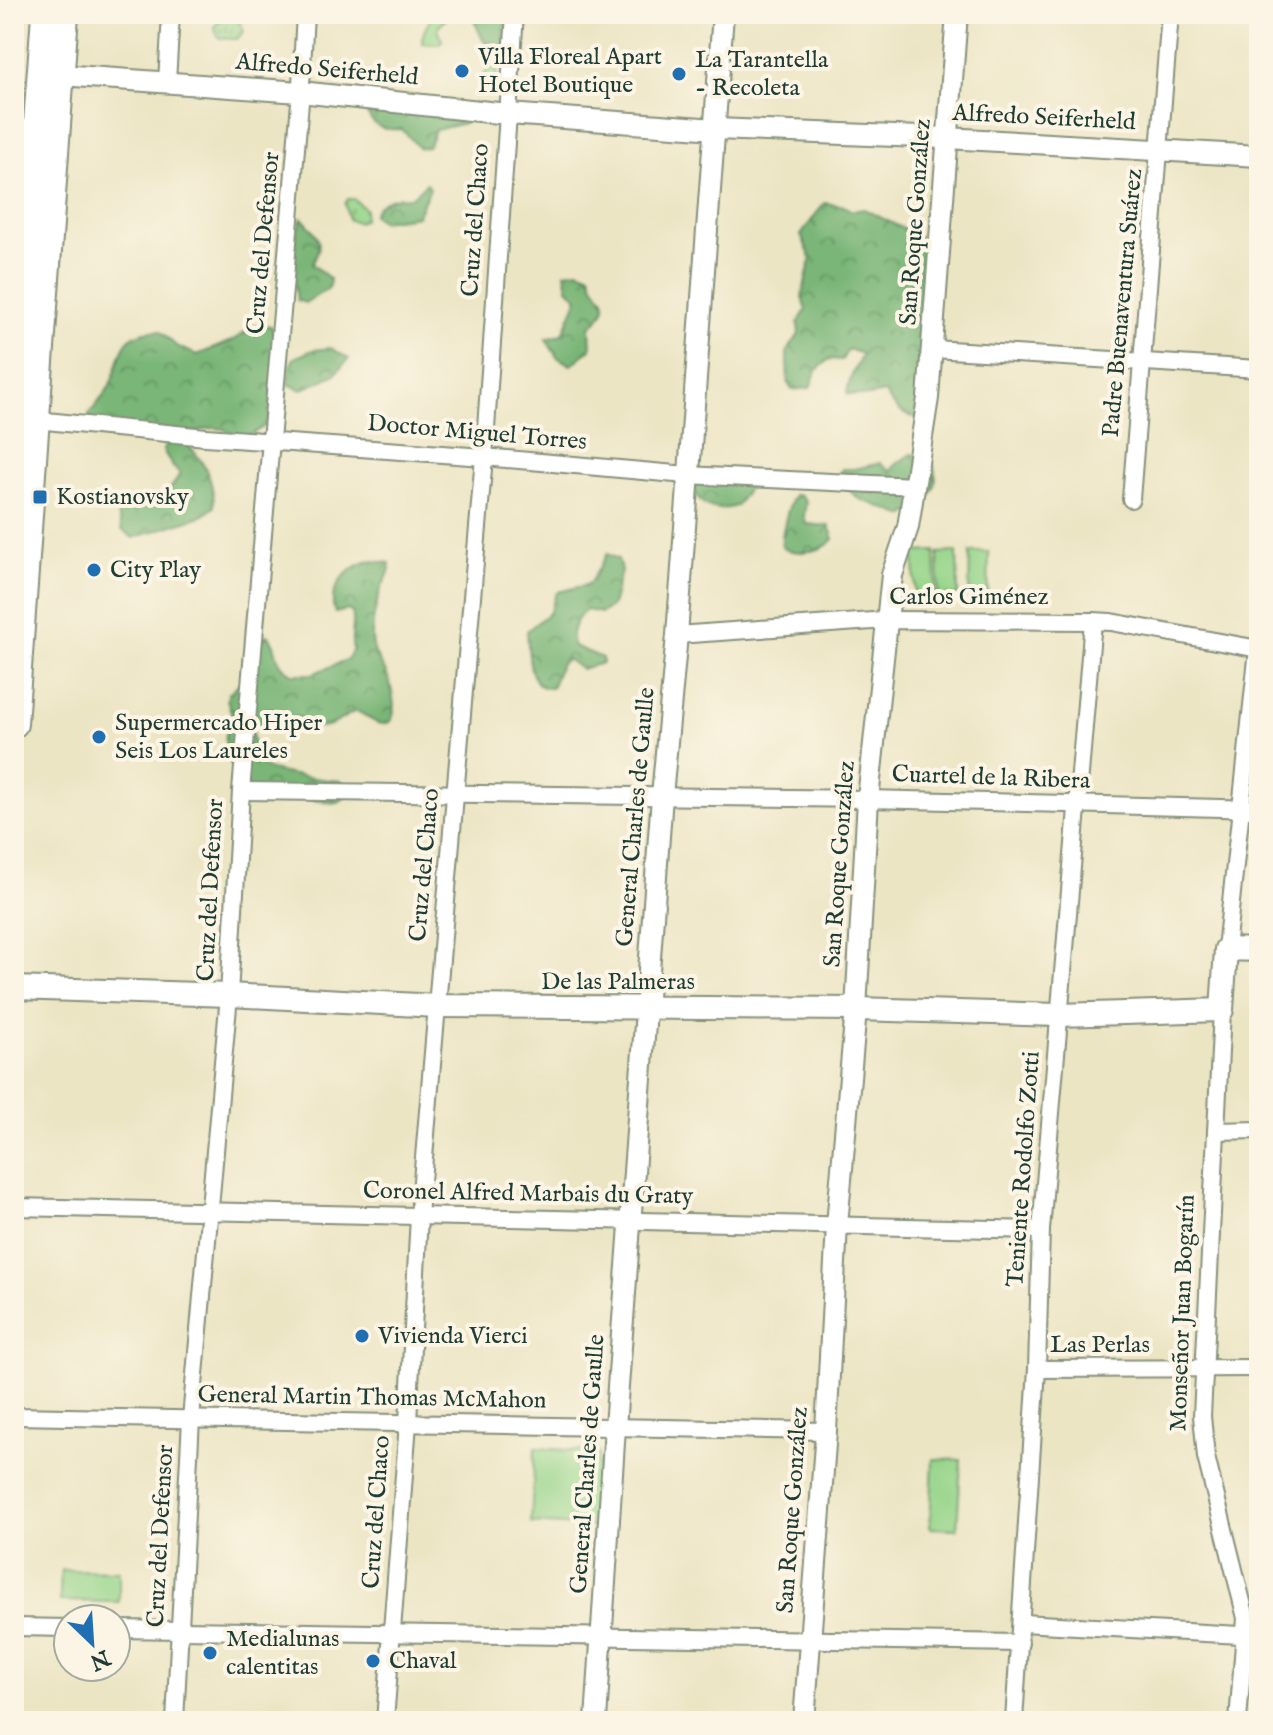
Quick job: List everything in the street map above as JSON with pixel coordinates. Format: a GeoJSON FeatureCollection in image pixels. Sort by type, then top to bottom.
{"type":"FeatureCollection","features":[{"type":"Feature","properties":{"kind":"highway"},"geometry":{"type":"LineString","coordinates":[[46,14],[55,27],[55,65],[60,75]]}},
{"type":"Feature","properties":{"kind":"highway"},"geometry":{"type":"LineString","coordinates":[[15,708],[36,420],[26,325],[46,14]]}},
{"type":"Feature","properties":{"kind":"highway"},"geometry":{"type":"LineString","coordinates":[[14,437],[65,14]]}},
{"type":"Feature","properties":{"kind":"main road"},"geometry":{"type":"LineString","coordinates":[[1226,949],[1259,950]]}},
{"type":"Feature","properties":{"kind":"main road","name":"Monseñor Juan Bogarín"},"geometry":{"type":"LineString","coordinates":[[1222,1010],[1226,949]]}},
{"type":"Feature","properties":{"kind":"main road","name":"De las Palmeras"},"geometry":{"type":"LineString","coordinates":[[14,988],[437,1006],[856,1009],[1059,1015],[1222,1010]]}},
{"type":"Feature","properties":{"kind":"street"},"geometry":{"type":"LineString","coordinates":[[167,82],[171,14]]}},
{"type":"Feature","properties":{"kind":"street","name":"Cruz del Defensor"},"geometry":{"type":"LineString","coordinates":[[175,1721],[191,1419],[229,995],[241,791],[305,14]]}},
{"type":"Feature","properties":{"kind":"street","name":"Cruz del Chaco"},"geometry":{"type":"LineString","coordinates":[[385,1721],[408,1423],[419,1216],[484,457],[515,14]]}},
{"type":"Feature","properties":{"kind":"street","name":"General Charles de Gaulle"},"geometry":{"type":"LineString","coordinates":[[596,1721],[604,1637],[615,1427],[723,14]]}},
{"type":"Feature","properties":{"kind":"street","name":"San Roque González"},"geometry":{"type":"LineString","coordinates":[[804,1721],[826,1431],[837,1225],[856,1009],[868,799],[894,565],[908,527],[933,349],[957,14]]}},
{"type":"Feature","properties":{"kind":"street","name":"Padre Buenaventura Suárez"},"geometry":{"type":"LineString","coordinates":[[1131,499],[1170,14]]}},
{"type":"Feature","properties":{"kind":"street","name":"Alfredo Seiferheld"},"geometry":{"type":"LineString","coordinates":[[60,75],[300,92],[508,114],[716,129],[947,138],[1259,156]]}},
{"type":"Feature","properties":{"kind":"street"},"geometry":{"type":"LineString","coordinates":[[933,349],[1259,369]]}},
{"type":"Feature","properties":{"kind":"street","name":"Doctor Miguel Torres"},"geometry":{"type":"LineString","coordinates":[[36,420],[687,475],[915,486]]}},
{"type":"Feature","properties":{"kind":"street","name":"Carlos Giménez"},"geometry":{"type":"LineString","coordinates":[[677,635],[887,620],[1093,621],[1259,649]]}},
{"type":"Feature","properties":{"kind":"street","name":"Teniente Rodolfo Zotti"},"geometry":{"type":"LineString","coordinates":[[1014,1721],[1037,1369],[1041,1230],[1093,621]]}},
{"type":"Feature","properties":{"kind":"street","name":"Monseñor Juan Bogarín"},"geometry":{"type":"LineString","coordinates":[[1226,949],[1259,649]]}},
{"type":"Feature","properties":{"kind":"street","name":"Cuartel de la Ribera"},"geometry":{"type":"LineString","coordinates":[[241,791],[868,799],[1259,809]]}},
{"type":"Feature","properties":{"kind":"street","name":"Monseñor Juan Bogarín"},"geometry":{"type":"LineString","coordinates":[[1222,1010],[1202,1416],[1206,1457],[1252,1635],[1238,1721]]}},
{"type":"Feature","properties":{"kind":"street"},"geometry":{"type":"LineString","coordinates":[[1216,1131],[1259,1130]]}},
{"type":"Feature","properties":{"kind":"street","name":"Coronel Alfred Marbais du Graty"},"geometry":{"type":"LineString","coordinates":[[14,1207],[1041,1230]]}},
{"type":"Feature","properties":{"kind":"street","name":"Las Perlas"},"geometry":{"type":"LineString","coordinates":[[1037,1369],[1259,1368]]}},
{"type":"Feature","properties":{"kind":"street","name":"General Martin Thomas McMahon"},"geometry":{"type":"LineString","coordinates":[[14,1416],[826,1431]]}},
{"type":"Feature","properties":{"kind":"street"},"geometry":{"type":"LineString","coordinates":[[1022,1623],[1252,1635]]}},
{"type":"Feature","properties":{"kind":"street"},"geometry":{"type":"LineString","coordinates":[[14,1627],[52,1628]]}},
{"type":"Feature","properties":{"kind":"street"},"geometry":{"type":"LineString","coordinates":[[132,1629],[1020,1643]]}},
{"type":"Feature","properties":{"kind":"green space"},"geometry":{"type":"Polygon","coordinates":[[[437,14],[452,14],[438,29],[442,40],[439,44],[422,43],[426,27],[437,14]]]}},
{"type":"Feature","properties":{"kind":"green space"},"geometry":{"type":"Polygon","coordinates":[[[479,14],[506,14],[505,43],[493,52],[474,20],[479,14]]]}},
{"type":"Feature","properties":{"kind":"green space"},"geometry":{"type":"Polygon","coordinates":[[[237,17],[244,31],[237,39],[219,38],[214,27],[222,18],[237,17]]]}},
{"type":"Feature","properties":{"kind":"green space"},"geometry":{"type":"Polygon","coordinates":[[[493,63],[497,71],[496,91],[485,95],[479,90],[482,77],[493,63]]]}},
{"type":"Feature","properties":{"kind":"green space"},"geometry":{"type":"Polygon","coordinates":[[[372,109],[466,116],[465,123],[435,130],[428,147],[419,148],[402,129],[386,129],[374,123],[367,114],[372,109]]]}},
{"type":"Feature","properties":{"kind":"green space"},"geometry":{"type":"Polygon","coordinates":[[[427,183],[430,188],[417,216],[381,221],[373,215],[383,202],[411,197],[427,183]]]}},
{"type":"Feature","properties":{"kind":"green space"},"geometry":{"type":"Polygon","coordinates":[[[348,199],[354,199],[365,209],[364,219],[358,222],[349,220],[345,204],[348,199]]]}},
{"type":"Feature","properties":{"kind":"green space"},"geometry":{"type":"Polygon","coordinates":[[[824,203],[844,206],[852,211],[864,209],[924,239],[931,254],[922,418],[900,411],[885,393],[868,396],[847,394],[862,354],[848,349],[842,360],[829,359],[816,371],[810,388],[792,390],[788,383],[787,352],[799,334],[798,323],[806,310],[802,297],[811,258],[801,235],[824,203]]]}},
{"type":"Feature","properties":{"kind":"green space"},"geometry":{"type":"Polygon","coordinates":[[[302,218],[318,239],[318,250],[312,264],[330,279],[329,288],[305,303],[297,300],[294,269],[294,248],[302,218]]]}},
{"type":"Feature","properties":{"kind":"green space"},"geometry":{"type":"Polygon","coordinates":[[[578,270],[591,275],[605,303],[600,317],[590,327],[591,349],[571,365],[557,357],[546,339],[564,331],[578,298],[568,288],[565,272],[578,270]]]}},
{"type":"Feature","properties":{"kind":"green space"},"geometry":{"type":"Polygon","coordinates":[[[262,325],[271,326],[278,338],[268,424],[252,434],[238,438],[223,429],[209,428],[197,432],[105,437],[92,423],[89,414],[109,387],[123,348],[135,335],[160,331],[176,346],[197,355],[262,325]]]}},
{"type":"Feature","properties":{"kind":"green space"},"geometry":{"type":"Polygon","coordinates":[[[331,348],[349,359],[334,375],[301,390],[288,384],[289,368],[294,358],[313,350],[331,348]]]}},
{"type":"Feature","properties":{"kind":"green space"},"geometry":{"type":"Polygon","coordinates":[[[182,440],[206,470],[214,507],[204,515],[133,538],[122,530],[117,512],[170,489],[180,473],[163,450],[165,446],[182,440]]]}},
{"type":"Feature","properties":{"kind":"green space"},"geometry":{"type":"Polygon","coordinates":[[[911,454],[929,455],[936,476],[933,491],[904,516],[859,499],[836,478],[842,469],[880,463],[891,471],[911,454]]]}},
{"type":"Feature","properties":{"kind":"green space"},"geometry":{"type":"Polygon","coordinates":[[[702,480],[750,485],[736,506],[721,509],[708,506],[698,498],[694,483],[702,480]]]}},
{"type":"Feature","properties":{"kind":"green space"},"geometry":{"type":"Polygon","coordinates":[[[794,495],[801,496],[806,502],[806,524],[829,526],[834,539],[823,547],[802,552],[782,547],[785,520],[794,495]]]}},
{"type":"Feature","properties":{"kind":"green space"},"geometry":{"type":"Polygon","coordinates":[[[935,551],[936,593],[915,594],[914,552],[935,551]]]}},
{"type":"Feature","properties":{"kind":"green space"},"geometry":{"type":"Polygon","coordinates":[[[957,552],[958,595],[939,596],[938,553],[957,552]]]}},
{"type":"Feature","properties":{"kind":"green space"},"geometry":{"type":"Polygon","coordinates":[[[970,552],[989,552],[988,593],[969,593],[970,552]]]}},
{"type":"Feature","properties":{"kind":"green space"},"geometry":{"type":"Polygon","coordinates":[[[607,554],[618,559],[621,571],[612,606],[601,613],[587,610],[583,613],[576,621],[572,636],[574,646],[602,658],[603,663],[581,669],[567,659],[561,663],[551,688],[543,687],[530,667],[527,631],[550,612],[558,592],[591,582],[607,554]]]}},
{"type":"Feature","properties":{"kind":"green space"},"geometry":{"type":"Polygon","coordinates":[[[372,561],[390,563],[376,605],[372,641],[390,686],[394,707],[392,719],[380,724],[355,711],[321,727],[297,717],[257,725],[252,733],[261,765],[286,773],[341,781],[348,790],[339,802],[314,800],[310,796],[251,794],[242,773],[233,767],[227,757],[225,738],[232,715],[227,699],[243,680],[251,641],[268,635],[281,664],[292,674],[312,674],[347,660],[353,649],[352,612],[335,613],[334,595],[348,572],[372,561]]]}},
{"type":"Feature","properties":{"kind":"green space"},"geometry":{"type":"Polygon","coordinates":[[[535,1448],[599,1452],[595,1527],[531,1523],[535,1448]]]}},
{"type":"Feature","properties":{"kind":"green space"},"geometry":{"type":"Polygon","coordinates":[[[933,1459],[961,1460],[957,1529],[930,1528],[933,1459]]]}},
{"type":"Feature","properties":{"kind":"green space"},"geometry":{"type":"Polygon","coordinates":[[[61,1570],[119,1571],[119,1602],[60,1601],[61,1570]]]}},
{"type":"Feature","properties":{"kind":"place","name":"Villa Floreal Apart Hotel Boutique"},"geometry":{"type":"Point","coordinates":[462,71]}},
{"type":"Feature","properties":{"kind":"place","name":"La Tarantella - Recoleta"},"geometry":{"type":"Point","coordinates":[679,74]}},
{"type":"Feature","properties":{"kind":"place","name":"Kostianovsky"},"geometry":{"type":"Point","coordinates":[40,497]}},
{"type":"Feature","properties":{"kind":"place","name":"City Play"},"geometry":{"type":"Point","coordinates":[94,570]}},
{"type":"Feature","properties":{"kind":"place","name":"Supermercado Hiper Seis Los Laureles"},"geometry":{"type":"Point","coordinates":[99,737]}},
{"type":"Feature","properties":{"kind":"place","name":"Vivienda Vierci"},"geometry":{"type":"Point","coordinates":[362,1336]}},
{"type":"Feature","properties":{"kind":"place","name":"Medialunas calentitas"},"geometry":{"type":"Point","coordinates":[210,1653]}},
{"type":"Feature","properties":{"kind":"place","name":"Chaval"},"geometry":{"type":"Point","coordinates":[373,1661]}}]}
